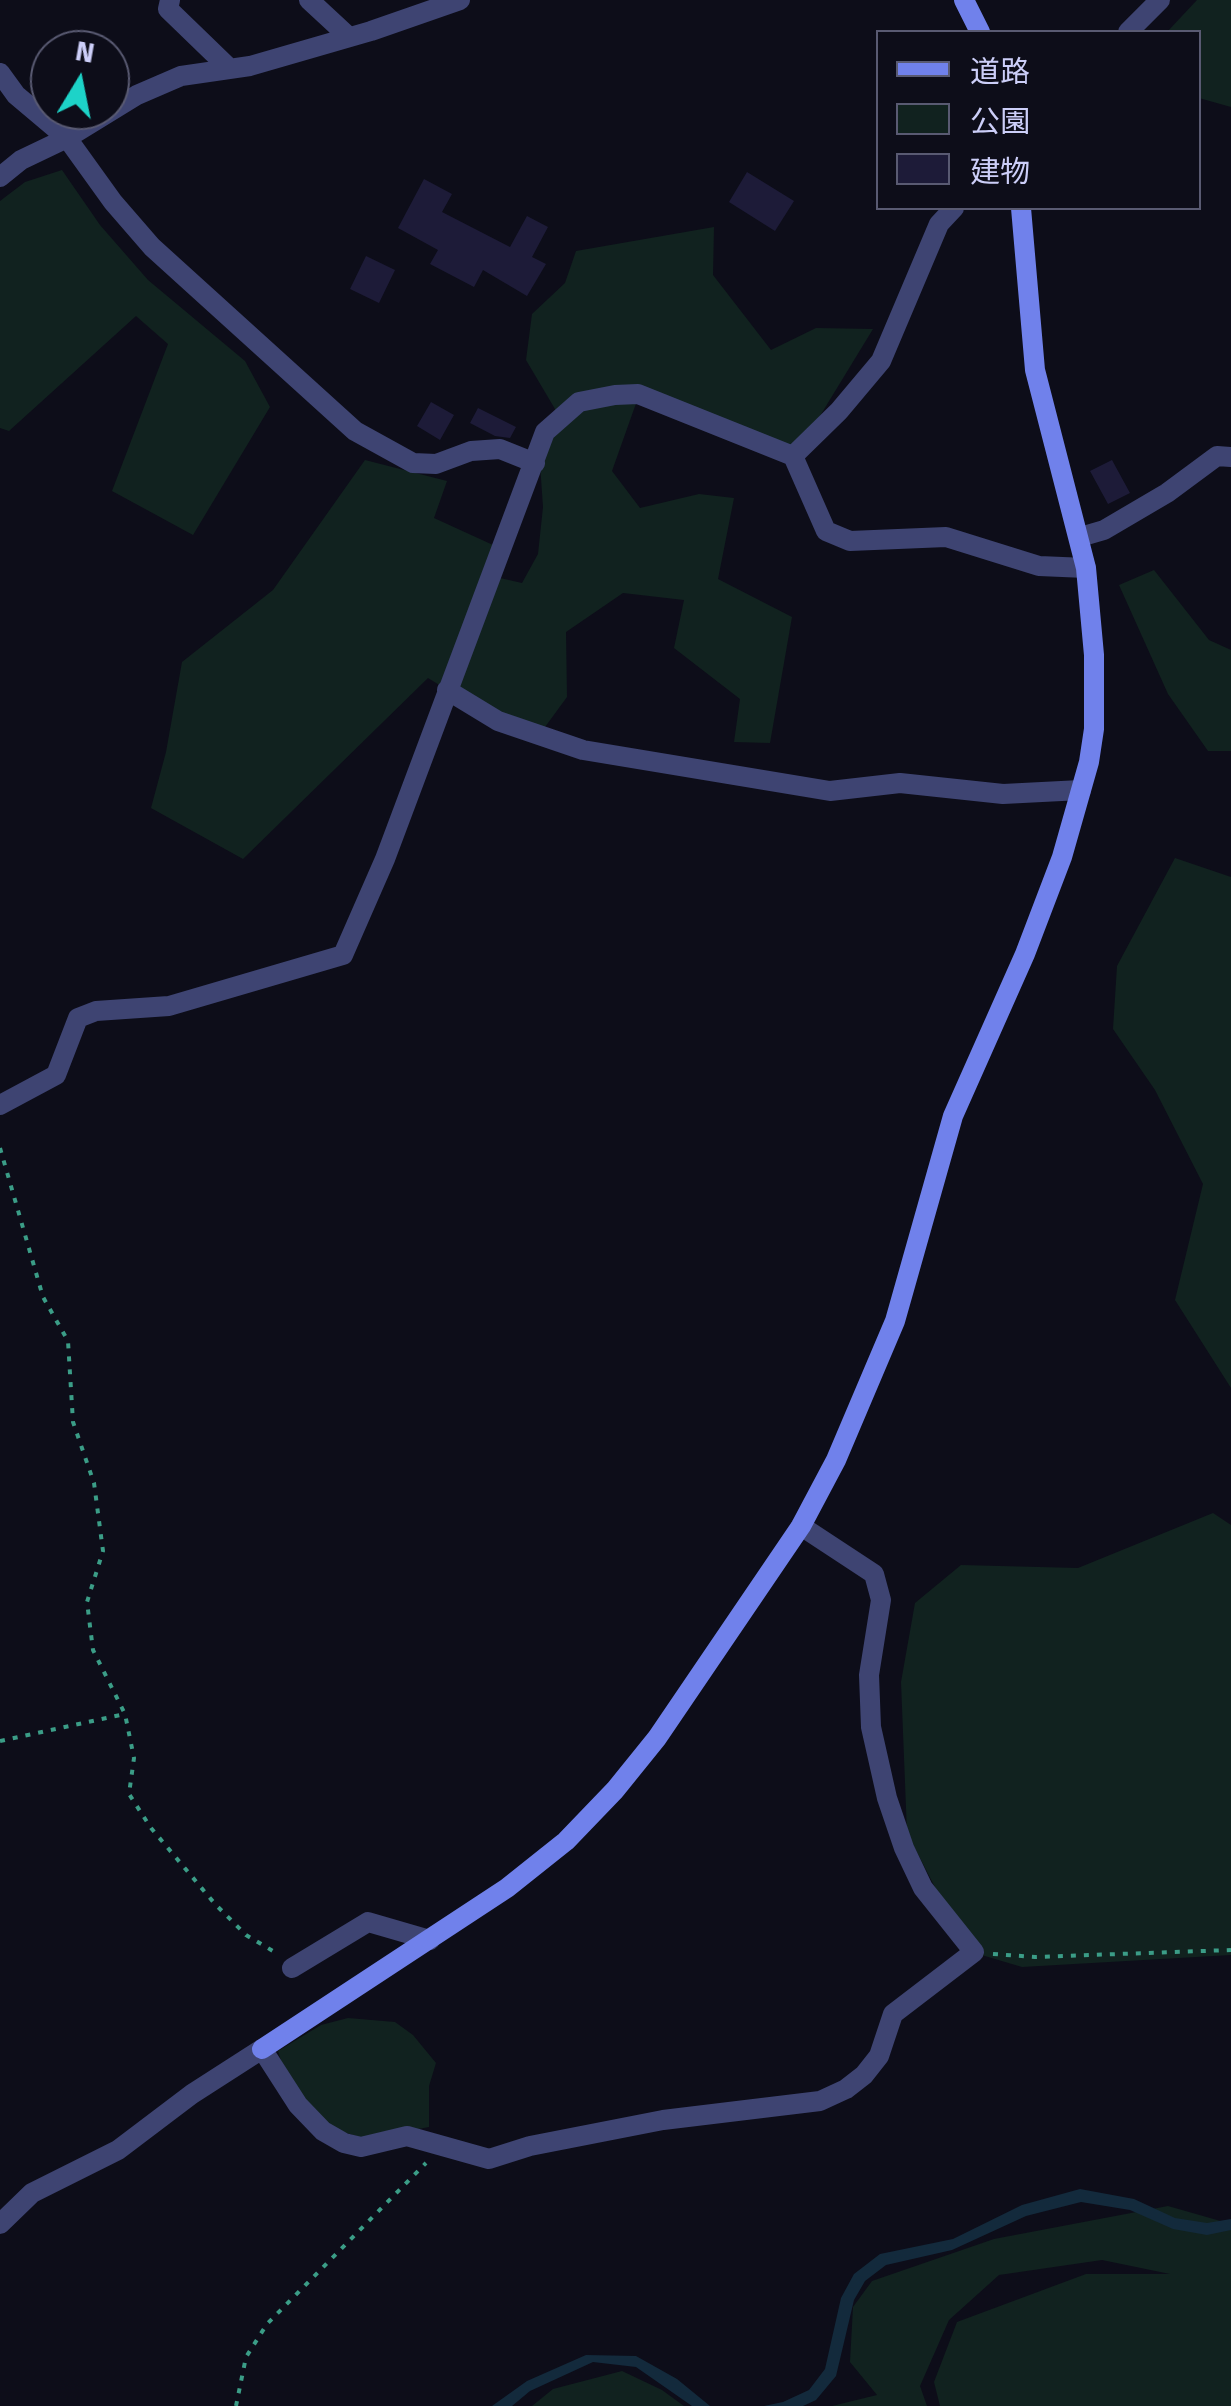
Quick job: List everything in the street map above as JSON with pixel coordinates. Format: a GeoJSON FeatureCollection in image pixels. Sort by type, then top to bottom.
{"type":"FeatureCollection","features":[{"type":"Feature","properties":{"kind":"street"},"geometry":{"type":"LineString","coordinates":[[170,0],[168,10],[230,68]]}},
{"type":"Feature","properties":{"kind":"street"},"geometry":{"type":"LineString","coordinates":[[309,0],[349,37]]}},
{"type":"Feature","properties":{"kind":"street"},"geometry":{"type":"LineString","coordinates":[[0,177],[22,160],[67,138],[137,94],[181,76],[230,68],[349,37],[460,0]]}},
{"type":"Feature","properties":{"kind":"street"},"geometry":{"type":"LineString","coordinates":[[964,0],[979,30]]}},
{"type":"Feature","properties":{"kind":"street"},"geometry":{"type":"LineString","coordinates":[[1130,30],[1160,0]]}},
{"type":"Feature","properties":{"kind":"street"},"geometry":{"type":"LineString","coordinates":[[0,73],[16,94],[67,138],[113,202],[152,247],[355,430],[413,463],[436,464],[471,451],[500,449],[535,463]]}},
{"type":"Feature","properties":{"kind":"street"},"geometry":{"type":"LineString","coordinates":[[793,456],[839,411],[881,361],[939,224],[952,210]]}},
{"type":"Feature","properties":{"kind":"street"},"geometry":{"type":"LineString","coordinates":[[0,2224],[32,2193],[118,2150],[192,2094],[430,1940],[566,1841],[615,1790],[656,1738],[802,1526],[836,1460],[895,1320],[953,1116],[1045,904],[1089,762],[1095,704],[1086,568],[1035,370],[1021,210]]}},
{"type":"Feature","properties":{"kind":"street"},"geometry":{"type":"LineString","coordinates":[[0,1105],[56,1075],[78,1018],[96,1011],[169,1006],[343,955],[385,859],[545,432],[579,402],[638,394],[793,456],[826,530],[850,541],[946,538],[1039,566],[1086,568]]}},
{"type":"Feature","properties":{"kind":"street"},"geometry":{"type":"LineString","coordinates":[[1080,536],[1104,530],[1136,512],[1217,456],[1231,456]]}},
{"type":"Feature","properties":{"kind":"street"},"geometry":{"type":"LineString","coordinates":[[447,690],[498,721],[584,750],[830,791],[900,784],[1003,794],[1082,790]]}},
{"type":"Feature","properties":{"kind":"street"},"geometry":{"type":"LineString","coordinates":[[262,2049],[298,2105],[323,2131],[344,2143],[361,2146],[407,2136],[489,2159],[530,2146],[663,2120],[820,2101],[864,2076],[879,2056],[893,2014],[974,1952],[923,1888],[887,1798],[870,1727],[869,1675],[881,1600],[874,1574],[802,1526]]}},
{"type":"Feature","properties":{"kind":"street"},"geometry":{"type":"LineString","coordinates":[[292,1968],[368,1922],[430,1940]]}},
{"type":"Feature","properties":{"kind":"path"},"geometry":{"type":"LineString","coordinates":[[0,1148],[43,1297],[68,1341],[74,1422],[94,1483],[102,1551],[86,1602],[93,1650],[125,1714],[134,1758],[130,1794],[151,1828],[214,1904],[246,1935],[285,1958],[292,1968]]}},
{"type":"Feature","properties":{"kind":"path"},"geometry":{"type":"LineString","coordinates":[[0,1741],[125,1714]]}},
{"type":"Feature","properties":{"kind":"path"},"geometry":{"type":"LineString","coordinates":[[974,1952],[1035,1957],[1231,1950]]}},
{"type":"Feature","properties":{"kind":"path"},"geometry":{"type":"LineString","coordinates":[[236,2406],[246,2357],[266,2324],[443,2146]]}},
{"type":"Feature","properties":{"kind":"green space"},"geometry":{"type":"Polygon","coordinates":[[[1197,0],[1231,0],[1231,107],[1201,99],[1201,30],[1169,30],[1197,0]]]}},
{"type":"Feature","properties":{"kind":"green space"},"geometry":{"type":"Polygon","coordinates":[[[62,170],[100,225],[148,280],[245,361],[270,407],[193,535],[112,491],[168,344],[136,316],[9,431],[0,428],[0,201],[25,182],[62,170]]]}},
{"type":"Feature","properties":{"kind":"green space"},"geometry":{"type":"Polygon","coordinates":[[[714,227],[713,275],[771,350],[816,328],[873,329],[798,452],[639,395],[612,471],[640,508],[699,494],[734,498],[718,579],[792,617],[770,743],[734,742],[740,699],[674,648],[684,600],[623,593],[566,632],[567,697],[537,738],[498,721],[428,678],[243,859],[151,808],[166,752],[182,662],[273,590],[365,460],[447,481],[434,518],[504,550],[500,578],[522,583],[538,554],[543,507],[540,464],[555,409],[526,360],[532,314],[565,283],[576,251],[714,227]]]}},
{"type":"Feature","properties":{"kind":"green space"},"geometry":{"type":"Polygon","coordinates":[[[1154,570],[1209,640],[1231,650],[1231,751],[1208,751],[1168,694],[1119,585],[1154,570]]]}},
{"type":"Feature","properties":{"kind":"green space"},"geometry":{"type":"Polygon","coordinates":[[[1175,858],[1231,877],[1231,1388],[1175,1300],[1203,1184],[1155,1090],[1113,1029],[1117,966],[1175,858]]]}},
{"type":"Feature","properties":{"kind":"green space"},"geometry":{"type":"Polygon","coordinates":[[[1213,1513],[1231,1525],[1231,1955],[1022,1967],[968,1951],[907,1833],[901,1682],[915,1603],[961,1565],[1078,1568],[1213,1513]]]}},
{"type":"Feature","properties":{"kind":"green space"},"geometry":{"type":"Polygon","coordinates":[[[348,2018],[395,2022],[413,2035],[436,2063],[429,2086],[429,2127],[366,2139],[327,2127],[311,2112],[283,2067],[278,2051],[321,2025],[348,2018]]]}},
{"type":"Feature","properties":{"kind":"green space"},"geometry":{"type":"Polygon","coordinates":[[[1168,2206],[1231,2224],[1231,2406],[940,2406],[934,2382],[957,2322],[1086,2274],[1170,2274],[1102,2260],[999,2275],[949,2320],[920,2386],[927,2406],[832,2406],[877,2395],[850,2362],[853,2307],[872,2281],[994,2239],[1168,2206]]]}},
{"type":"Feature","properties":{"kind":"green space"},"geometry":{"type":"Polygon","coordinates":[[[622,2371],[662,2390],[684,2406],[532,2406],[553,2389],[622,2371]]]}},
{"type":"Feature","properties":{"kind":"water"},"geometry":{"type":"Polygon","coordinates":[[[1080,2189],[1134,2199],[1175,2218],[1207,2223],[1231,2219],[1231,2230],[1207,2235],[1173,2229],[1130,2210],[1081,2202],[1026,2216],[952,2250],[886,2265],[865,2281],[854,2300],[836,2376],[816,2400],[803,2406],[764,2406],[809,2390],[825,2369],[841,2298],[854,2274],[880,2254],[953,2239],[1022,2205],[1080,2189]]]}},
{"type":"Feature","properties":{"kind":"water"},"geometry":{"type":"Polygon","coordinates":[[[586,2355],[636,2356],[677,2379],[710,2406],[692,2406],[636,2367],[593,2362],[530,2391],[512,2406],[492,2406],[527,2381],[586,2355]]]}},
{"type":"Feature","properties":{"kind":"building"},"geometry":{"type":"Polygon","coordinates":[[[747,172],[794,201],[775,231],[729,202],[747,172]]]}},
{"type":"Feature","properties":{"kind":"building"},"geometry":{"type":"Polygon","coordinates":[[[424,179],[452,194],[442,212],[510,247],[527,216],[548,227],[532,257],[546,264],[527,296],[483,270],[474,287],[430,264],[438,250],[398,228],[424,179]]]}},
{"type":"Feature","properties":{"kind":"building"},"geometry":{"type":"Polygon","coordinates":[[[366,256],[395,270],[379,303],[350,289],[366,256]]]}},
{"type":"Feature","properties":{"kind":"building"},"geometry":{"type":"Polygon","coordinates":[[[431,402],[454,415],[440,440],[417,426],[431,402]]]}},
{"type":"Feature","properties":{"kind":"building"},"geometry":{"type":"Polygon","coordinates":[[[478,408],[516,427],[510,438],[495,436],[470,423],[478,408]]]}},
{"type":"Feature","properties":{"kind":"building"},"geometry":{"type":"Polygon","coordinates":[[[1112,460],[1130,493],[1108,504],[1090,471],[1112,460]]]}}]}
